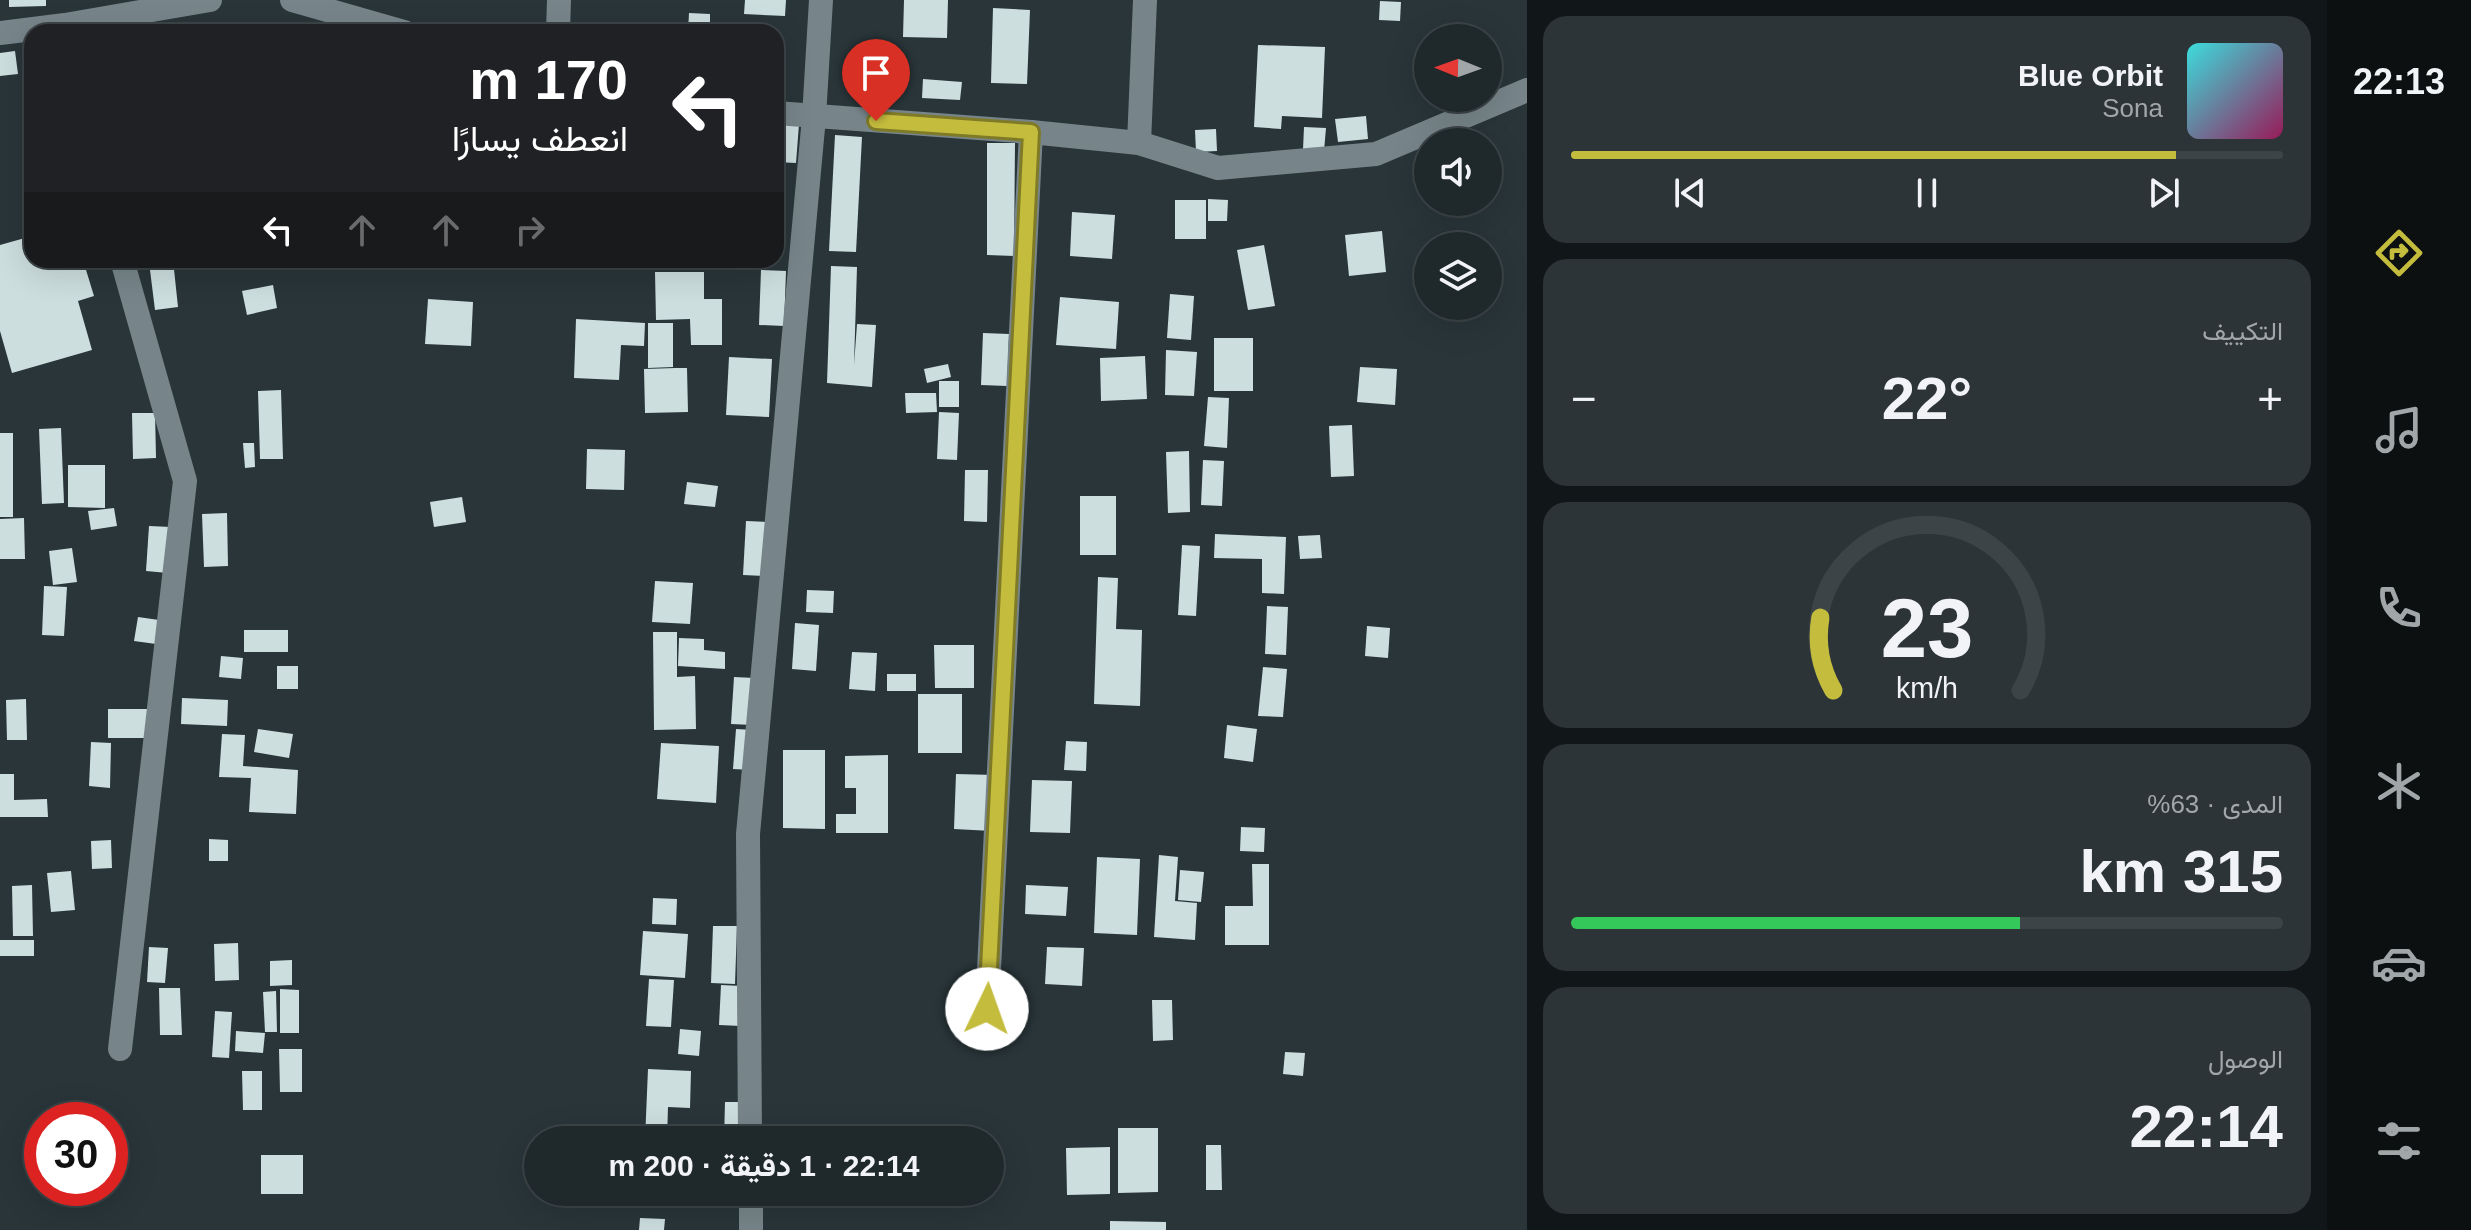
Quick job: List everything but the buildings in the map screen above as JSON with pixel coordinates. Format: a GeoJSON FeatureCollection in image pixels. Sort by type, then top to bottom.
{"type":"FeatureCollection","features":[{"type":"Feature","properties":{"kind":"street"},"geometry":{"type":"LineString","coordinates":[[83,24],[210,0]]}},
{"type":"Feature","properties":{"kind":"street"},"geometry":{"type":"LineString","coordinates":[[292,0],[376,24]]}},
{"type":"Feature","properties":{"kind":"street"},"geometry":{"type":"LineString","coordinates":[[558,24],[559,0]]}},
{"type":"Feature","properties":{"kind":"street"},"geometry":{"type":"LineString","coordinates":[[750,1126],[748,834],[814,117],[821,0]]}},
{"type":"Feature","properties":{"kind":"street"},"geometry":{"type":"LineString","coordinates":[[1139,143],[1145,0]]}},
{"type":"Feature","properties":{"kind":"street"},"geometry":{"type":"LineString","coordinates":[[0,33],[24,31]]}},
{"type":"Feature","properties":{"kind":"street"},"geometry":{"type":"LineString","coordinates":[[784,114],[1139,143],[1218,168],[1376,154],[1527,90]]}},
{"type":"Feature","properties":{"kind":"street"},"geometry":{"type":"LineString","coordinates":[[987,1009],[1031,132]]}},
{"type":"Feature","properties":{"kind":"street"},"geometry":{"type":"LineString","coordinates":[[120,1049],[185,481],[124,268]]}},
{"type":"Feature","properties":{"kind":"street"},"geometry":{"type":"LineString","coordinates":[[751,1206],[751,1230]]}},
{"type":"Feature","properties":{"kind":"route"},"geometry":{"type":"LineString","coordinates":[[876,121],[1031,132],[987,1009]]}}]}
